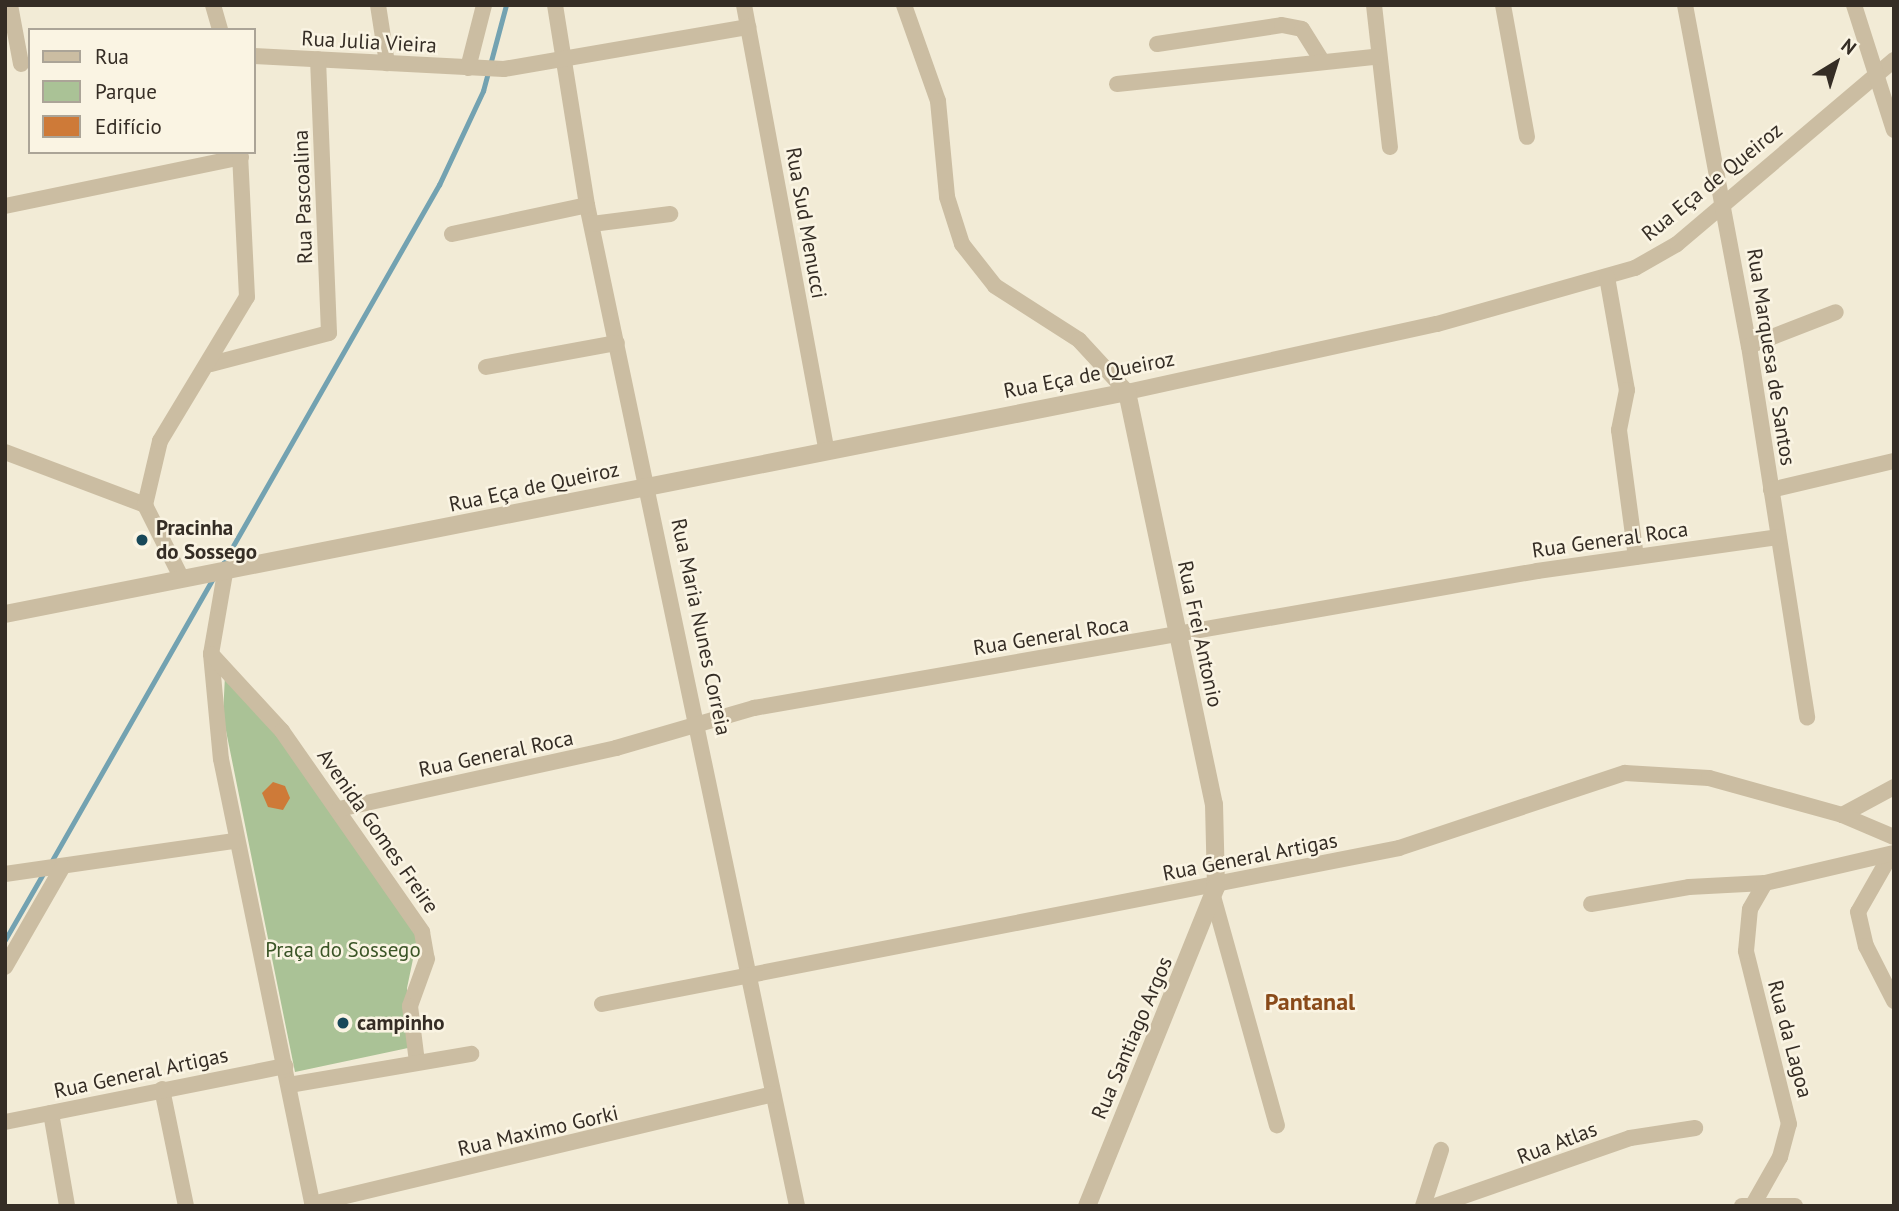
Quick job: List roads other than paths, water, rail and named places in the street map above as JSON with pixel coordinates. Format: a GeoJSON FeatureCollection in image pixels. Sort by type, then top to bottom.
{"type":"FeatureCollection","features":[{"type":"Feature","properties":{"kind":"street"},"geometry":{"type":"LineString","coordinates":[[10,5],[21,64]]}},
{"type":"Feature","properties":{"kind":"street"},"geometry":{"type":"LineString","coordinates":[[213,5],[219,28]]}},
{"type":"Feature","properties":{"kind":"street"},"geometry":{"type":"LineString","coordinates":[[378,5],[387,63]]}},
{"type":"Feature","properties":{"kind":"street"},"geometry":{"type":"LineString","coordinates":[[475,68],[484,5]]}},
{"type":"Feature","properties":{"kind":"street","name":"Rua Maria Nunes Correia"},"geometry":{"type":"LineString","coordinates":[[555,5],[559,59],[587,205],[700,722],[797,1206]]}},
{"type":"Feature","properties":{"kind":"street","name":"Rua Sud Menucci"},"geometry":{"type":"LineString","coordinates":[[744,5],[826,449]]}},
{"type":"Feature","properties":{"kind":"street"},"geometry":{"type":"LineString","coordinates":[[904,5],[938,101],[947,197],[962,244],[995,286],[1079,340],[1127,392]]}},
{"type":"Feature","properties":{"kind":"street"},"geometry":{"type":"LineString","coordinates":[[1374,5],[1376,57],[1390,147]]}},
{"type":"Feature","properties":{"kind":"street"},"geometry":{"type":"LineString","coordinates":[[1503,5],[1527,137]]}},
{"type":"Feature","properties":{"kind":"street","name":"Rua Marquesa de Santos"},"geometry":{"type":"LineString","coordinates":[[1685,5],[1749,346],[1807,717]]}},
{"type":"Feature","properties":{"kind":"street"},"geometry":{"type":"LineString","coordinates":[[1854,5],[1894,130]]}},
{"type":"Feature","properties":{"kind":"street"},"geometry":{"type":"LineString","coordinates":[[1157,44],[1282,25],[1302,29],[1321,60]]}},
{"type":"Feature","properties":{"kind":"street"},"geometry":{"type":"LineString","coordinates":[[559,59],[748,27]]}},
{"type":"Feature","properties":{"kind":"street","name":"Rua Julia Vieira"},"geometry":{"type":"LineString","coordinates":[[256,56],[505,69],[559,59]]}},
{"type":"Feature","properties":{"kind":"street"},"geometry":{"type":"LineString","coordinates":[[1117,84],[1321,60],[1376,57]]}},
{"type":"Feature","properties":{"kind":"street","name":"Rua Pascoalina"},"geometry":{"type":"LineString","coordinates":[[211,364],[328,333],[318,59]]}},
{"type":"Feature","properties":{"kind":"street","name":"Rua Eça de Queiroz"},"geometry":{"type":"LineString","coordinates":[[191,578],[224,574],[826,449],[1127,392],[1437,324],[1607,276],[1658,257],[1894,60]]}},
{"type":"Feature","properties":{"kind":"street"},"geometry":{"type":"LineString","coordinates":[[5,206],[240,155],[249,284],[243,310],[160,441],[145,505]]}},
{"type":"Feature","properties":{"kind":"street"},"geometry":{"type":"LineString","coordinates":[[452,234],[587,205]]}},
{"type":"Feature","properties":{"kind":"street"},"geometry":{"type":"LineString","coordinates":[[592,224],[670,214]]}},
{"type":"Feature","properties":{"kind":"street"},"geometry":{"type":"LineString","coordinates":[[1607,276],[1627,390],[1619,430],[1636,557]]}},
{"type":"Feature","properties":{"kind":"street"},"geometry":{"type":"LineString","coordinates":[[1749,346],[1836,312]]}},
{"type":"Feature","properties":{"kind":"street"},"geometry":{"type":"LineString","coordinates":[[486,367],[617,343]]}},
{"type":"Feature","properties":{"kind":"street","name":"Rua Frei Antonio"},"geometry":{"type":"LineString","coordinates":[[1127,392],[1175,638],[1214,804],[1215,894],[1276,1125]]}},
{"type":"Feature","properties":{"kind":"street"},"geometry":{"type":"LineString","coordinates":[[5,452],[145,505],[191,578],[5,614]]}},
{"type":"Feature","properties":{"kind":"street"},"geometry":{"type":"LineString","coordinates":[[1771,490],[1894,461]]}},
{"type":"Feature","properties":{"kind":"street","name":"Rua General Roca"},"geometry":{"type":"LineString","coordinates":[[339,809],[591,754],[700,722],[883,684],[1175,638],[1636,557],[1778,537]]}},
{"type":"Feature","properties":{"kind":"street"},"geometry":{"type":"LineString","coordinates":[[224,574],[211,653],[235,841],[285,1066],[312,1205]]}},
{"type":"Feature","properties":{"kind":"street","name":"Avenida Gomes Freire"},"geometry":{"type":"LineString","coordinates":[[211,653],[251,691],[339,809],[427,948],[410,1006],[417,1062]]}},
{"type":"Feature","properties":{"kind":"street","name":"Rua General Artigas"},"geometry":{"type":"LineString","coordinates":[[602,1004],[752,976],[977,927],[1215,894],[1444,836],[1625,773],[1709,778],[1842,815],[1894,837]]}},
{"type":"Feature","properties":{"kind":"street"},"geometry":{"type":"LineString","coordinates":[[1842,815],[1894,787]]}},
{"type":"Feature","properties":{"kind":"street"},"geometry":{"type":"LineString","coordinates":[[5,874],[235,841]]}},
{"type":"Feature","properties":{"kind":"street"},"geometry":{"type":"LineString","coordinates":[[1591,904],[1689,887],[1765,883],[1892,854]]}},
{"type":"Feature","properties":{"kind":"street"},"geometry":{"type":"LineString","coordinates":[[1892,854],[1858,912],[1866,946],[1894,1001]]}},
{"type":"Feature","properties":{"kind":"street"},"geometry":{"type":"LineString","coordinates":[[5,967],[59,867]]}},
{"type":"Feature","properties":{"kind":"street","name":"Rua da Lagoa"},"geometry":{"type":"LineString","coordinates":[[1748,1205],[1780,1157],[1788,1124],[1746,951],[1750,909],[1765,883]]}},
{"type":"Feature","properties":{"kind":"street","name":"Rua Santiago Argos"},"geometry":{"type":"LineString","coordinates":[[1087,1206],[1215,894]]}},
{"type":"Feature","properties":{"kind":"street"},"geometry":{"type":"LineString","coordinates":[[289,1085],[471,1054]]}},
{"type":"Feature","properties":{"kind":"street","name":"Rua General Artigas"},"geometry":{"type":"LineString","coordinates":[[5,1122],[285,1066]]}},
{"type":"Feature","properties":{"kind":"street"},"geometry":{"type":"LineString","coordinates":[[162,1089],[186,1206]]}},
{"type":"Feature","properties":{"kind":"street","name":"Rua Maximo Gorki"},"geometry":{"type":"LineString","coordinates":[[312,1205],[773,1094]]}},
{"type":"Feature","properties":{"kind":"street"},"geometry":{"type":"LineString","coordinates":[[51,1113],[67,1206]]}},
{"type":"Feature","properties":{"kind":"street","name":"Rua Atlas"},"geometry":{"type":"LineString","coordinates":[[1435,1206],[1630,1138],[1695,1128]]}},
{"type":"Feature","properties":{"kind":"street"},"geometry":{"type":"LineString","coordinates":[[1423,1206],[1441,1150]]}},
{"type":"Feature","properties":{"kind":"street"},"geometry":{"type":"LineString","coordinates":[[1748,1205],[1795,1206]]}},
{"type":"Feature","properties":{"kind":"waterway"},"geometry":{"type":"LineString","coordinates":[[221,567],[439,185],[483,91],[506,5]]}},
{"type":"Feature","properties":{"kind":"waterway"},"geometry":{"type":"LineString","coordinates":[[50,864],[212,580]]}},
{"type":"Feature","properties":{"kind":"waterway"},"geometry":{"type":"LineString","coordinates":[[5,940],[43,874]]}},
{"type":"Feature","properties":{"kind":"place","name":"Pracinha do Sossego"},"geometry":{"type":"Point","coordinates":[142,540]}},
{"type":"Feature","properties":{"kind":"place","name":"campinho"},"geometry":{"type":"Point","coordinates":[343,1023]}},
{"type":"Feature","properties":{"kind":"district","name":"Pantanal"},"geometry":{"type":"Point","coordinates":[1310,1002]}},
{"type":"Feature","properties":{"kind":"park label","name":"Praça do Sossego"},"geometry":{"type":"Point","coordinates":[343,950]}}]}
